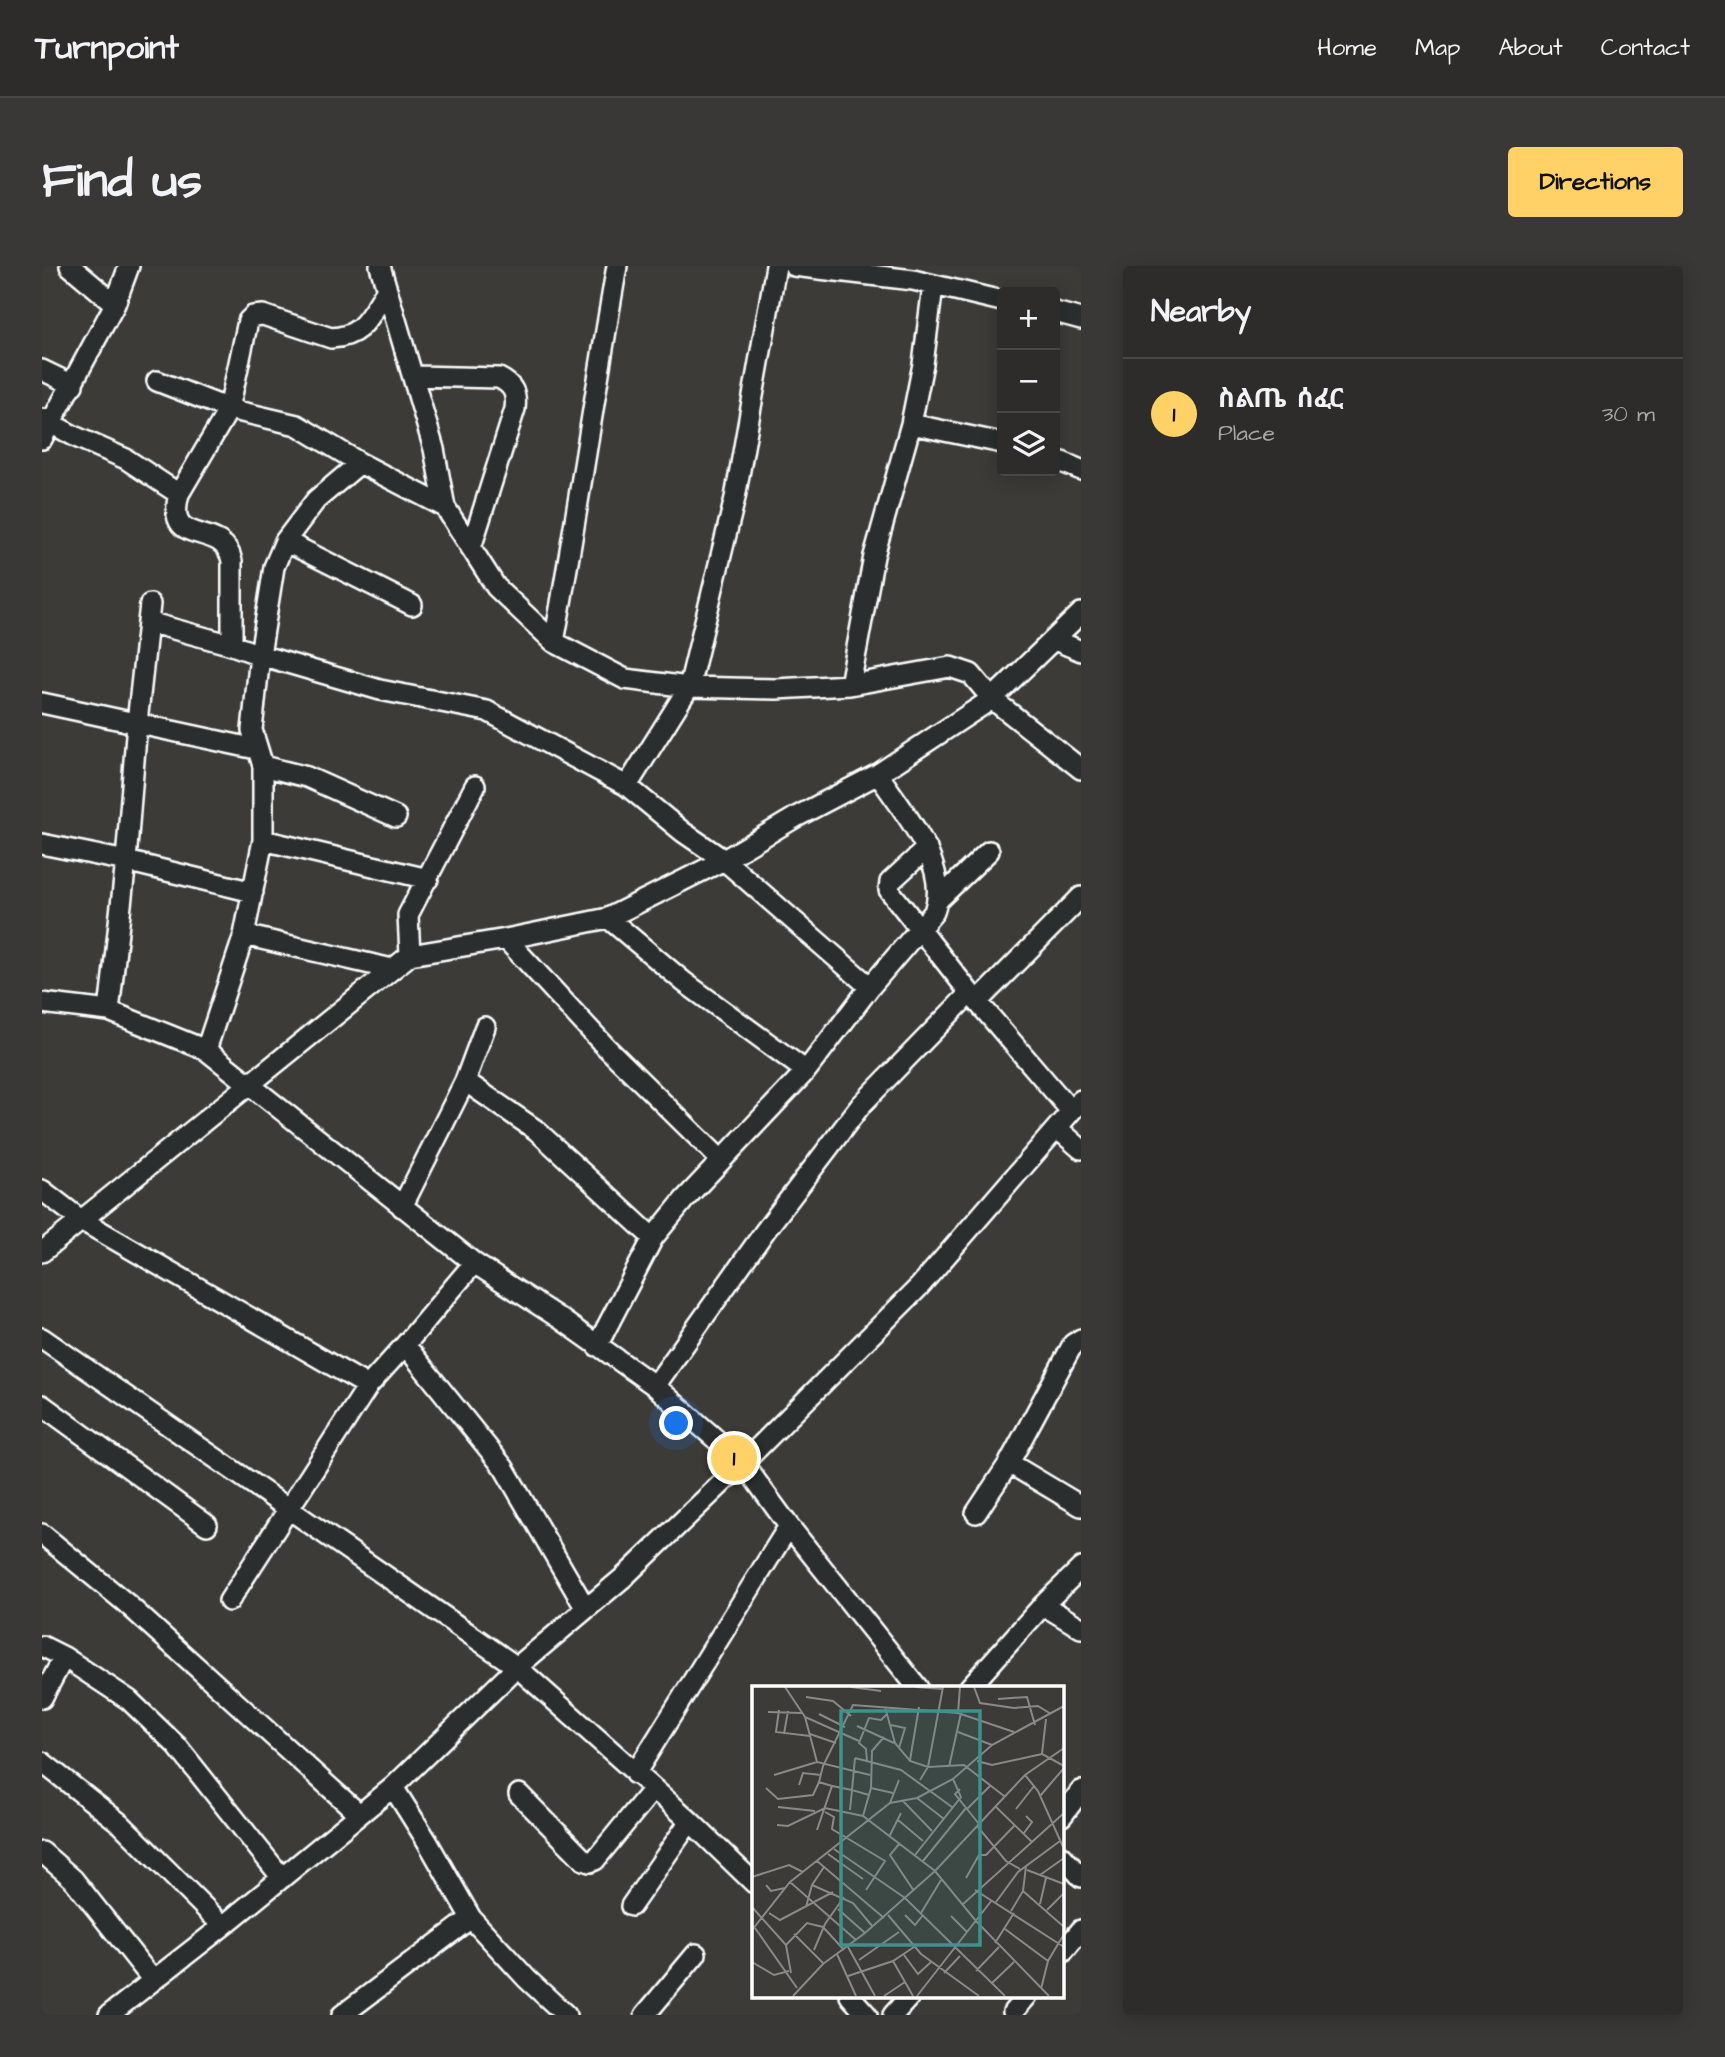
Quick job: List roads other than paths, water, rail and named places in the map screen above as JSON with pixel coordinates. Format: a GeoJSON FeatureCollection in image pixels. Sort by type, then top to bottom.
{"type":"FeatureCollection","features":[{"type":"Feature","properties":{"kind":"street"},"geometry":{"type":"LineString","coordinates":[[70,266],[116,304]]}},
{"type":"Feature","properties":{"kind":"street"},"geometry":{"type":"LineString","coordinates":[[129,266],[116,304],[73,385],[46,427],[126,459],[178,494]]}},
{"type":"Feature","properties":{"kind":"street"},"geometry":{"type":"LineString","coordinates":[[380,266],[434,449],[445,507],[496,587],[554,642],[625,679],[689,687],[776,689],[850,685],[950,667],[971,674],[992,699],[1081,769]]}},
{"type":"Feature","properties":{"kind":"street"},"geometry":{"type":"LineString","coordinates":[[554,642],[580,503],[617,266]]}},
{"type":"Feature","properties":{"kind":"street"},"geometry":{"type":"LineString","coordinates":[[626,786],[689,687],[735,498],[776,266]]}},
{"type":"Feature","properties":{"kind":"street"},"geometry":{"type":"LineString","coordinates":[[794,266],[914,273],[933,286],[997,300]]}},
{"type":"Feature","properties":{"kind":"street"},"geometry":{"type":"LineString","coordinates":[[850,685],[874,556],[911,424],[923,364],[933,286]]}},
{"type":"Feature","properties":{"kind":"street"},"geometry":{"type":"LineString","coordinates":[[232,645],[230,550],[225,543],[182,528],[177,520],[175,507],[178,494],[229,409],[248,321],[253,316],[263,315],[331,338],[343,337],[359,331],[387,290]]}},
{"type":"Feature","properties":{"kind":"street"},"geometry":{"type":"LineString","coordinates":[[1060,313],[1081,319]]}},
{"type":"Feature","properties":{"kind":"street"},"geometry":{"type":"LineString","coordinates":[[42,370],[73,385]]}},
{"type":"Feature","properties":{"kind":"street"},"geometry":{"type":"LineString","coordinates":[[414,376],[499,378],[509,383],[515,391],[515,410],[471,548]]}},
{"type":"Feature","properties":{"kind":"street"},"geometry":{"type":"LineString","coordinates":[[157,381],[229,409],[297,425],[360,463],[445,507]]}},
{"type":"Feature","properties":{"kind":"street"},"geometry":{"type":"LineString","coordinates":[[911,424],[997,442]]}},
{"type":"Feature","properties":{"kind":"street"},"geometry":{"type":"LineString","coordinates":[[1060,461],[1081,470]]}},
{"type":"Feature","properties":{"kind":"street"},"geometry":{"type":"LineString","coordinates":[[206,1050],[244,935],[263,840],[260,758],[252,730],[260,655],[274,567],[285,541],[316,500],[360,463]]}},
{"type":"Feature","properties":{"kind":"street"},"geometry":{"type":"LineString","coordinates":[[285,541],[412,605]]}},
{"type":"Feature","properties":{"kind":"street"},"geometry":{"type":"LineString","coordinates":[[108,1011],[126,860],[149,613],[260,655],[380,690],[487,711],[626,786],[724,860],[870,987]]}},
{"type":"Feature","properties":{"kind":"street"},"geometry":{"type":"LineString","coordinates":[[42,1252],[410,955],[608,918],[724,860],[796,817],[878,774],[992,699],[1081,613]]}},
{"type":"Feature","properties":{"kind":"street"},"geometry":{"type":"LineString","coordinates":[[1055,640],[1081,651]]}},
{"type":"Feature","properties":{"kind":"street"},"geometry":{"type":"LineString","coordinates":[[42,703],[137,723],[260,758],[396,817]]}},
{"type":"Feature","properties":{"kind":"street"},"geometry":{"type":"LineString","coordinates":[[597,1346],[653,1238],[720,1160],[806,1071],[870,987],[934,912],[938,900],[934,866],[927,848],[878,774]]}},
{"type":"Feature","properties":{"kind":"street"},"geometry":{"type":"LineString","coordinates":[[410,955],[406,924],[408,915],[475,786]]}},
{"type":"Feature","properties":{"kind":"street"},"geometry":{"type":"LineString","coordinates":[[263,840],[428,879]]}},
{"type":"Feature","properties":{"kind":"street"},"geometry":{"type":"LineString","coordinates":[[42,844],[126,860],[253,892]]}},
{"type":"Feature","properties":{"kind":"street"},"geometry":{"type":"LineString","coordinates":[[109,2015],[393,1787],[517,1667],[624,1577],[743,1463],[919,1287],[1076,1106],[974,997],[889,890],[888,885],[927,848]]}},
{"type":"Feature","properties":{"kind":"street"},"geometry":{"type":"LineString","coordinates":[[938,900],[989,851]]}},
{"type":"Feature","properties":{"kind":"street"},"geometry":{"type":"LineString","coordinates":[[655,1387],[765,1231],[861,1105],[1081,897]]}},
{"type":"Feature","properties":{"kind":"street"},"geometry":{"type":"LineString","coordinates":[[608,918],[684,982],[806,1071]]}},
{"type":"Feature","properties":{"kind":"street"},"geometry":{"type":"LineString","coordinates":[[244,935],[392,968]]}},
{"type":"Feature","properties":{"kind":"street"},"geometry":{"type":"LineString","coordinates":[[506,939],[606,1047],[720,1160]]}},
{"type":"Feature","properties":{"kind":"street"},"geometry":{"type":"LineString","coordinates":[[42,1003],[108,1011],[206,1050],[474,1263],[562,1320],[655,1387],[743,1463],[789,1526],[916,1686]]}},
{"type":"Feature","properties":{"kind":"street"},"geometry":{"type":"LineString","coordinates":[[402,1207],[465,1081],[485,1027]]}},
{"type":"Feature","properties":{"kind":"street"},"geometry":{"type":"LineString","coordinates":[[465,1081],[536,1130],[653,1238]]}},
{"type":"Feature","properties":{"kind":"street"},"geometry":{"type":"LineString","coordinates":[[1058,1129],[1081,1149]]}},
{"type":"Feature","properties":{"kind":"street"},"geometry":{"type":"LineString","coordinates":[[42,1190],[81,1220],[368,1386]]}},
{"type":"Feature","properties":{"kind":"street"},"geometry":{"type":"LineString","coordinates":[[229,1601],[368,1386],[474,1263]]}},
{"type":"Feature","properties":{"kind":"street"},"geometry":{"type":"LineString","coordinates":[[42,1338],[517,1667],[690,1821],[752,1882]]}},
{"type":"Feature","properties":{"kind":"street"},"geometry":{"type":"LineString","coordinates":[[976,1513],[1009,1463],[1073,1343],[1081,1339]]}},
{"type":"Feature","properties":{"kind":"street"},"geometry":{"type":"LineString","coordinates":[[405,1345],[504,1468],[586,1609]]}},
{"type":"Feature","properties":{"kind":"street"},"geometry":{"type":"LineString","coordinates":[[42,1405],[207,1525]]}},
{"type":"Feature","properties":{"kind":"street"},"geometry":{"type":"LineString","coordinates":[[1009,1463],[1081,1506]]}},
{"type":"Feature","properties":{"kind":"street"},"geometry":{"type":"LineString","coordinates":[[635,1774],[789,1526]]}},
{"type":"Feature","properties":{"kind":"street"},"geometry":{"type":"LineString","coordinates":[[42,1534],[126,1603],[358,1813]]}},
{"type":"Feature","properties":{"kind":"street"},"geometry":{"type":"LineString","coordinates":[[971,1686],[1043,1605],[1081,1568]]}},
{"type":"Feature","properties":{"kind":"street"},"geometry":{"type":"LineString","coordinates":[[1043,1605],[1081,1628]]}},
{"type":"Feature","properties":{"kind":"street"},"geometry":{"type":"LineString","coordinates":[[42,1646],[64,1657],[129,1700],[177,1745],[282,1878]]}},
{"type":"Feature","properties":{"kind":"street"},"geometry":{"type":"LineString","coordinates":[[42,1698],[64,1657]]}},
{"type":"Feature","properties":{"kind":"street"},"geometry":{"type":"LineString","coordinates":[[42,1762],[121,1824],[223,1926]]}},
{"type":"Feature","properties":{"kind":"street"},"geometry":{"type":"LineString","coordinates":[[393,1787],[428,1841],[471,1918],[527,1979],[566,2015]]}},
{"type":"Feature","properties":{"kind":"street"},"geometry":{"type":"LineString","coordinates":[[519,1794],[584,1860],[590,1862],[595,1860],[653,1789]]}},
{"type":"Feature","properties":{"kind":"street"},"geometry":{"type":"LineString","coordinates":[[1063,1815],[1081,1791]]}},
{"type":"Feature","properties":{"kind":"street"},"geometry":{"type":"LineString","coordinates":[[631,1906],[690,1821]]}},
{"type":"Feature","properties":{"kind":"street"},"geometry":{"type":"LineString","coordinates":[[42,1852],[73,1879],[152,1979]]}},
{"type":"Feature","properties":{"kind":"street"},"geometry":{"type":"LineString","coordinates":[[1063,1857],[1081,1877]]}},
{"type":"Feature","properties":{"kind":"street"},"geometry":{"type":"LineString","coordinates":[[342,2015],[471,1918]]}},
{"type":"Feature","properties":{"kind":"street"},"geometry":{"type":"LineString","coordinates":[[1063,1952],[1081,1930]]}},
{"type":"Feature","properties":{"kind":"street"},"geometry":{"type":"LineString","coordinates":[[645,2015],[696,1954]]}},
{"type":"Feature","properties":{"kind":"street"},"geometry":{"type":"LineString","coordinates":[[851,1997],[867,2015]]}},
{"type":"Feature","properties":{"kind":"street"},"geometry":{"type":"LineString","coordinates":[[893,2015],[909,1997]]}},
{"type":"Feature","properties":{"kind":"street"},"geometry":{"type":"LineString","coordinates":[[1013,2012],[1026,1997]]}},
{"type":"Feature","properties":{"kind":"place","name":"ስልጤ ሰፈር"},"geometry":{"type":"Point","coordinates":[734,1458]}}]}
